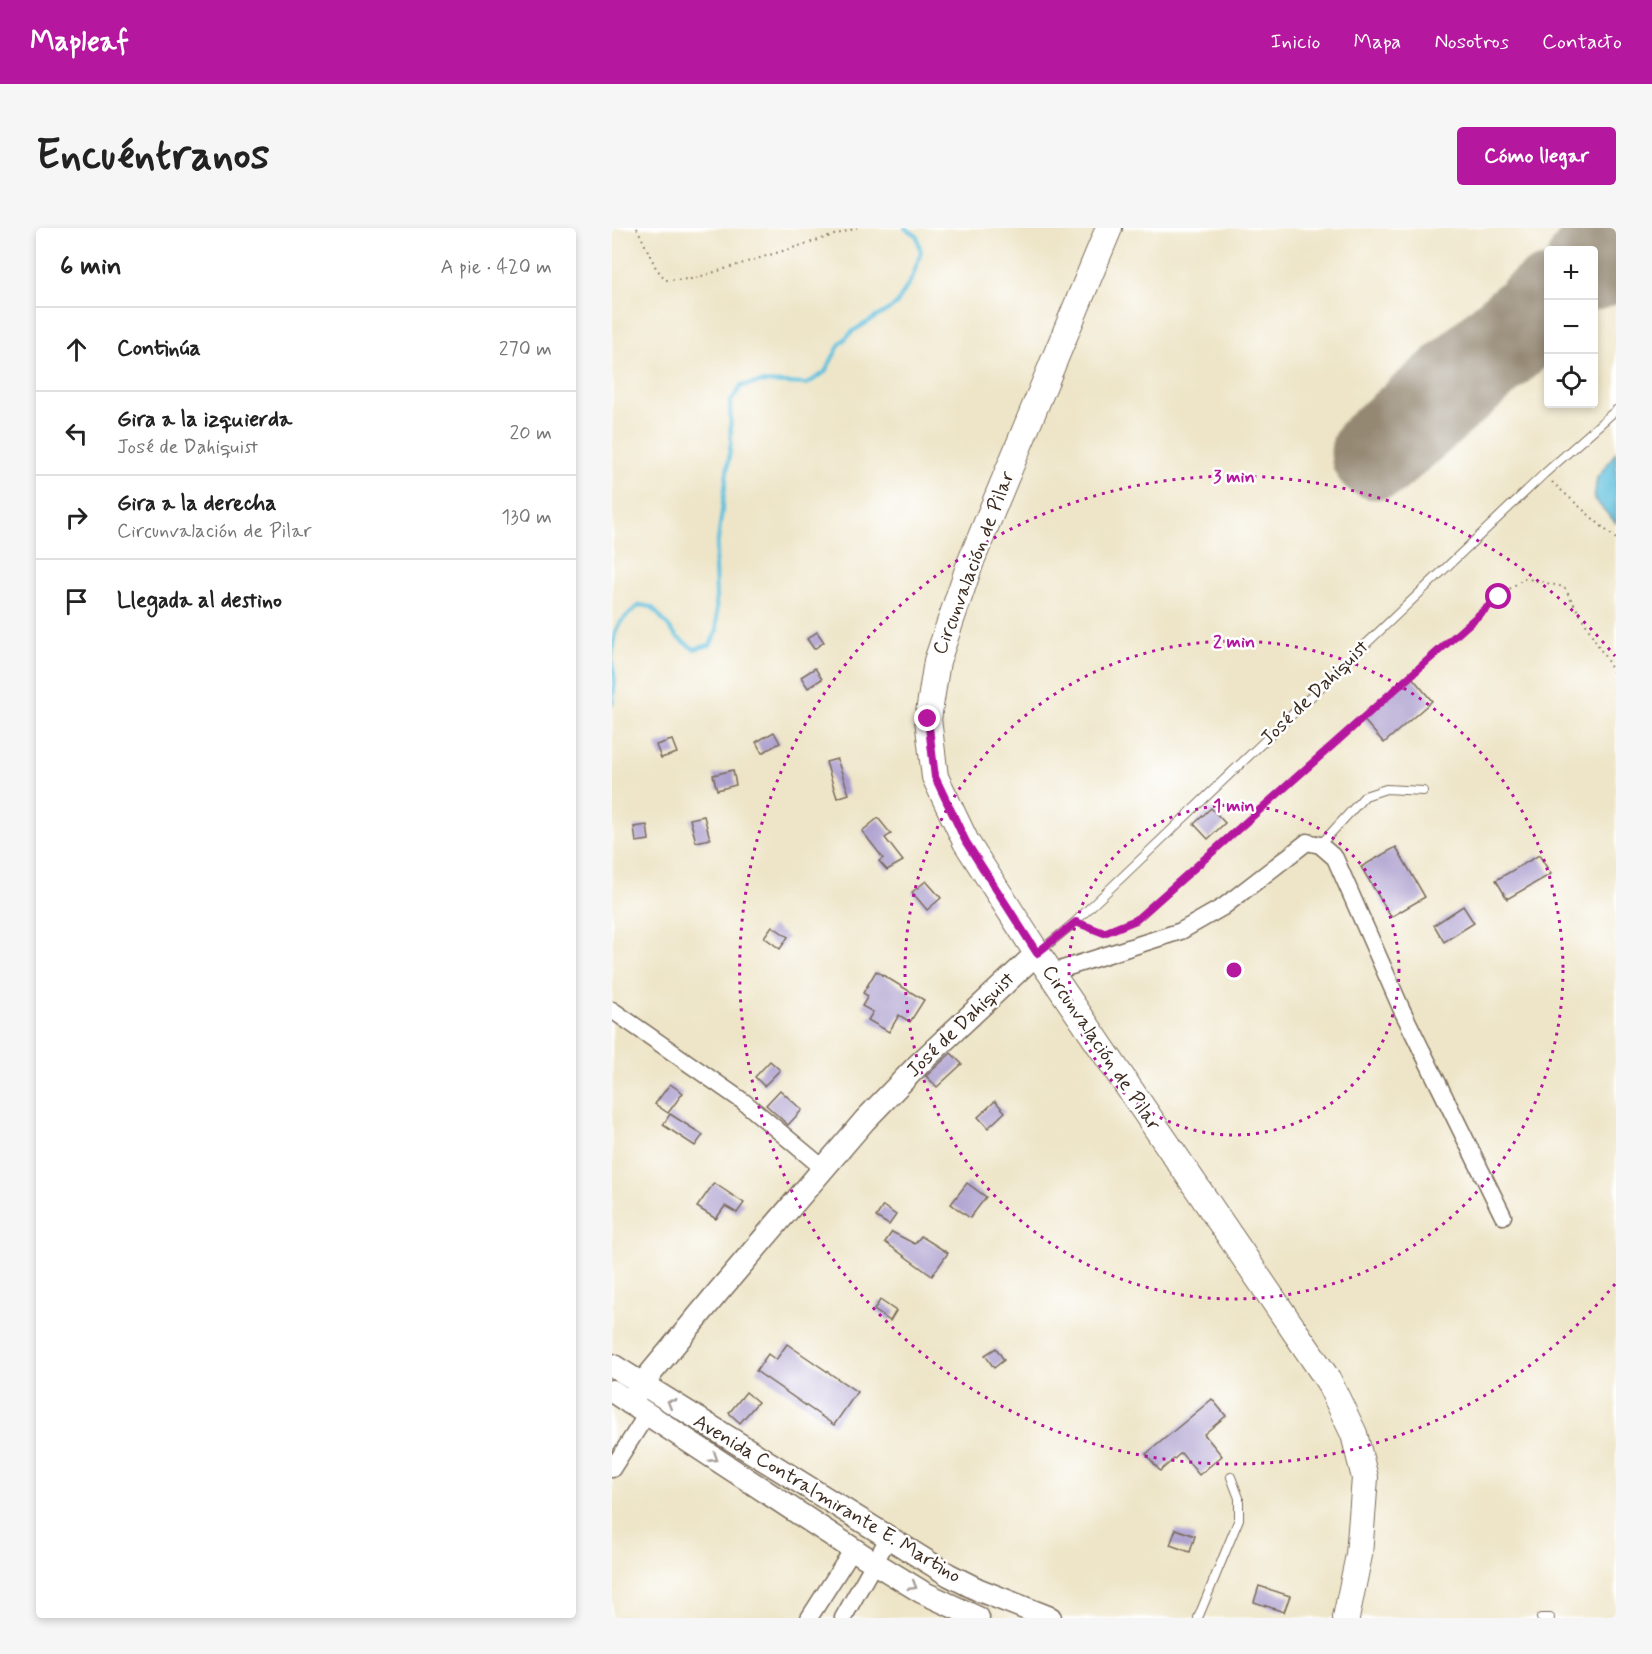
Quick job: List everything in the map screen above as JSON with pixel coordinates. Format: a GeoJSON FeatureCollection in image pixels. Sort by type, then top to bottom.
{"type":"FeatureCollection","features":[{"type":"Feature","properties":{"kind":"main road","name":"Circunvalación de Pilar"},"geometry":{"type":"LineString","coordinates":[[1109,228],[971,561],[937,661],[928,719],[935,777],[966,842],[1044,963],[1328,1380],[1354,1434],[1365,1478],[1359,1555],[1346,1618]]}},
{"type":"Feature","properties":{"kind":"main road","name":"José de Dahiquist"},"geometry":{"type":"LineString","coordinates":[[633,1398],[823,1168],[920,1063],[1044,963]]}},
{"type":"Feature","properties":{"kind":"main road","name":"Avenida Contralmirante E. Martino"},"geometry":{"type":"LineString","coordinates":[[612,1365],[633,1398],[852,1549],[922,1592],[978,1618]]}},
{"type":"Feature","properties":{"kind":"main road","name":"Avenida Contralmirante E. Martino"},"geometry":{"type":"LineString","coordinates":[[633,1398],[889,1537],[969,1585],[1050,1618]]}},
{"type":"Feature","properties":{"kind":"street"},"geometry":{"type":"LineString","coordinates":[[1044,963],[1181,931],[1222,906],[1307,842],[1320,845],[1335,858],[1401,1008],[1503,1216]]}},
{"type":"Feature","properties":{"kind":"street"},"geometry":{"type":"LineString","coordinates":[[612,1010],[744,1102],[823,1168]]}},
{"type":"Feature","properties":{"kind":"street"},"geometry":{"type":"LineString","coordinates":[[612,1469],[633,1398]]}},
{"type":"Feature","properties":{"kind":"street"},"geometry":{"type":"LineString","coordinates":[[843,1618],[889,1537]]}},
{"type":"Feature","properties":{"kind":"street"},"geometry":{"type":"LineString","coordinates":[[809,1618],[852,1549]]}},
{"type":"Feature","properties":{"kind":"lane","name":"José de Dahiquist"},"geometry":{"type":"LineString","coordinates":[[1044,963],[1076,922],[1544,474],[1616,410]]}},
{"type":"Feature","properties":{"kind":"lane"},"geometry":{"type":"LineString","coordinates":[[1320,845],[1365,796],[1386,789],[1423,790]]}},
{"type":"Feature","properties":{"kind":"lane"},"geometry":{"type":"LineString","coordinates":[[1198,1618],[1239,1519],[1239,1498],[1231,1477]]}},
{"type":"Feature","properties":{"kind":"lane"},"geometry":{"type":"LineString","coordinates":[[1541,1618],[1550,1618]]}},
{"type":"Feature","properties":{"kind":"path"},"geometry":{"type":"LineString","coordinates":[[638,228],[656,268],[666,280],[692,279],[856,228]]}},
{"type":"Feature","properties":{"kind":"path"},"geometry":{"type":"LineString","coordinates":[[1544,474],[1616,539]]}},
{"type":"Feature","properties":{"kind":"path"},"geometry":{"type":"LineString","coordinates":[[1076,922],[1104,933],[1136,920],[1499,597],[1524,578],[1564,587],[1616,676]]}},
{"type":"Feature","properties":{"kind":"water"},"geometry":{"type":"Polygon","coordinates":[[[1616,452],[1616,523],[1594,499],[1597,478],[1616,452]]]}},
{"type":"Feature","properties":{"kind":"building"},"geometry":{"type":"Polygon","coordinates":[[[817,632],[824,642],[814,649],[807,639],[817,632]]]}},
{"type":"Feature","properties":{"kind":"building"},"geometry":{"type":"Polygon","coordinates":[[[815,668],[822,679],[808,688],[801,677],[815,668]]]}},
{"type":"Feature","properties":{"kind":"building"},"geometry":{"type":"Polygon","coordinates":[[[1411,676],[1432,701],[1384,743],[1362,718],[1411,676]]]}},
{"type":"Feature","properties":{"kind":"building"},"geometry":{"type":"Polygon","coordinates":[[[774,732],[780,743],[762,753],[756,742],[774,732]]]}},
{"type":"Feature","properties":{"kind":"building"},"geometry":{"type":"Polygon","coordinates":[[[672,740],[677,753],[661,758],[656,745],[672,740]]]}},
{"type":"Feature","properties":{"kind":"building"},"geometry":{"type":"Polygon","coordinates":[[[837,759],[849,794],[837,798],[826,762],[837,759]]]}},
{"type":"Feature","properties":{"kind":"building"},"geometry":{"type":"Polygon","coordinates":[[[733,770],[736,785],[717,790],[713,775],[733,770]]]}},
{"type":"Feature","properties":{"kind":"building"},"geometry":{"type":"Polygon","coordinates":[[[1211,808],[1225,823],[1208,839],[1194,824],[1211,808]]]}},
{"type":"Feature","properties":{"kind":"building"},"geometry":{"type":"Polygon","coordinates":[[[704,816],[710,839],[696,842],[690,819],[704,816]]]}},
{"type":"Feature","properties":{"kind":"building"},"geometry":{"type":"Polygon","coordinates":[[[878,818],[891,834],[885,838],[903,861],[887,870],[879,861],[883,858],[862,831],[878,818]]]}},
{"type":"Feature","properties":{"kind":"building"},"geometry":{"type":"Polygon","coordinates":[[[647,825],[649,840],[636,842],[634,827],[647,825]]]}},
{"type":"Feature","properties":{"kind":"building"},"geometry":{"type":"Polygon","coordinates":[[[1396,847],[1425,897],[1391,917],[1361,867],[1396,847]]]}},
{"type":"Feature","properties":{"kind":"building"},"geometry":{"type":"Polygon","coordinates":[[[1539,855],[1551,874],[1507,899],[1496,880],[1539,855]]]}},
{"type":"Feature","properties":{"kind":"building"},"geometry":{"type":"Polygon","coordinates":[[[926,881],[941,898],[927,910],[912,892],[926,881]]]}},
{"type":"Feature","properties":{"kind":"building"},"geometry":{"type":"Polygon","coordinates":[[[1463,906],[1474,923],[1444,942],[1434,925],[1463,906]]]}},
{"type":"Feature","properties":{"kind":"building"},"geometry":{"type":"Polygon","coordinates":[[[772,926],[788,937],[780,949],[764,937],[772,926]]]}},
{"type":"Feature","properties":{"kind":"building"},"geometry":{"type":"Polygon","coordinates":[[[876,971],[924,1000],[910,1022],[899,1015],[889,1032],[868,1020],[873,1012],[862,1006],[868,996],[863,993],[876,971]]]}},
{"type":"Feature","properties":{"kind":"building"},"geometry":{"type":"Polygon","coordinates":[[[951,1053],[962,1064],[937,1087],[926,1076],[951,1053]]]}},
{"type":"Feature","properties":{"kind":"building"},"geometry":{"type":"Polygon","coordinates":[[[770,1061],[780,1070],[764,1086],[755,1077],[770,1061]]]}},
{"type":"Feature","properties":{"kind":"building"},"geometry":{"type":"Polygon","coordinates":[[[670,1084],[683,1093],[668,1113],[655,1104],[670,1084]]]}},
{"type":"Feature","properties":{"kind":"building"},"geometry":{"type":"Polygon","coordinates":[[[780,1090],[802,1110],[788,1125],[766,1105],[780,1090]]]}},
{"type":"Feature","properties":{"kind":"building"},"geometry":{"type":"Polygon","coordinates":[[[995,1101],[1005,1112],[988,1128],[978,1117],[995,1101]]]}},
{"type":"Feature","properties":{"kind":"building"},"geometry":{"type":"Polygon","coordinates":[[[670,1114],[703,1135],[695,1146],[663,1125],[670,1114]]]}},
{"type":"Feature","properties":{"kind":"building"},"geometry":{"type":"Polygon","coordinates":[[[714,1183],[744,1203],[737,1213],[725,1206],[716,1219],[697,1207],[714,1183]]]}},
{"type":"Feature","properties":{"kind":"building"},"geometry":{"type":"Polygon","coordinates":[[[967,1183],[986,1197],[970,1218],[951,1204],[967,1183]]]}},
{"type":"Feature","properties":{"kind":"building"},"geometry":{"type":"Polygon","coordinates":[[[883,1206],[896,1215],[889,1225],[876,1217],[883,1206]]]}},
{"type":"Feature","properties":{"kind":"building"},"geometry":{"type":"Polygon","coordinates":[[[892,1232],[915,1244],[921,1236],[948,1253],[932,1276],[885,1242],[892,1232]]]}},
{"type":"Feature","properties":{"kind":"building"},"geometry":{"type":"Polygon","coordinates":[[[880,1300],[896,1311],[890,1321],[874,1310],[880,1300]]]}},
{"type":"Feature","properties":{"kind":"building"},"geometry":{"type":"Polygon","coordinates":[[[787,1344],[857,1392],[834,1425],[756,1371],[768,1354],[776,1360],[787,1344]]]}},
{"type":"Feature","properties":{"kind":"building"},"geometry":{"type":"Polygon","coordinates":[[[996,1348],[1004,1360],[994,1368],[985,1355],[996,1348]]]}},
{"type":"Feature","properties":{"kind":"building"},"geometry":{"type":"Polygon","coordinates":[[[746,1392],[758,1402],[740,1423],[729,1413],[746,1392]]]}},
{"type":"Feature","properties":{"kind":"building"},"geometry":{"type":"Polygon","coordinates":[[[1212,1399],[1226,1416],[1204,1434],[1222,1456],[1199,1475],[1181,1453],[1160,1471],[1146,1454],[1212,1399]]]}},
{"type":"Feature","properties":{"kind":"building"},"geometry":{"type":"Polygon","coordinates":[[[1176,1529],[1195,1536],[1190,1552],[1170,1545],[1176,1529]]]}},
{"type":"Feature","properties":{"kind":"building"},"geometry":{"type":"Polygon","coordinates":[[[1259,1586],[1290,1596],[1284,1612],[1254,1602],[1259,1586]]]}},
{"type":"Feature","properties":{"kind":"waterway"},"geometry":{"type":"LineString","coordinates":[[612,659],[613,641],[620,622],[640,605],[652,607],[678,638],[694,649],[710,645],[717,631],[715,563],[731,442],[730,403],[741,386],[763,382],[807,384],[825,372],[840,344],[853,331],[896,305],[912,278],[921,252],[917,236],[905,228]]}},
{"type":"Feature","properties":{"kind":"waterway"},"geometry":{"type":"LineString","coordinates":[[612,662],[615,681],[612,704]]}},
{"type":"Feature","properties":{"kind":"runway"},"geometry":{"type":"LineString","coordinates":[[1598,260],[1616,244]]}},
{"type":"Feature","properties":{"kind":"runway"},"geometry":{"type":"LineString","coordinates":[[1377,453],[1544,307]]}},
{"type":"Feature","properties":{"kind":"route"},"geometry":{"type":"LineString","coordinates":[[928,719],[935,777],[966,842],[1037,953],[1076,922],[1104,933],[1136,920],[1499,597]]}}]}
